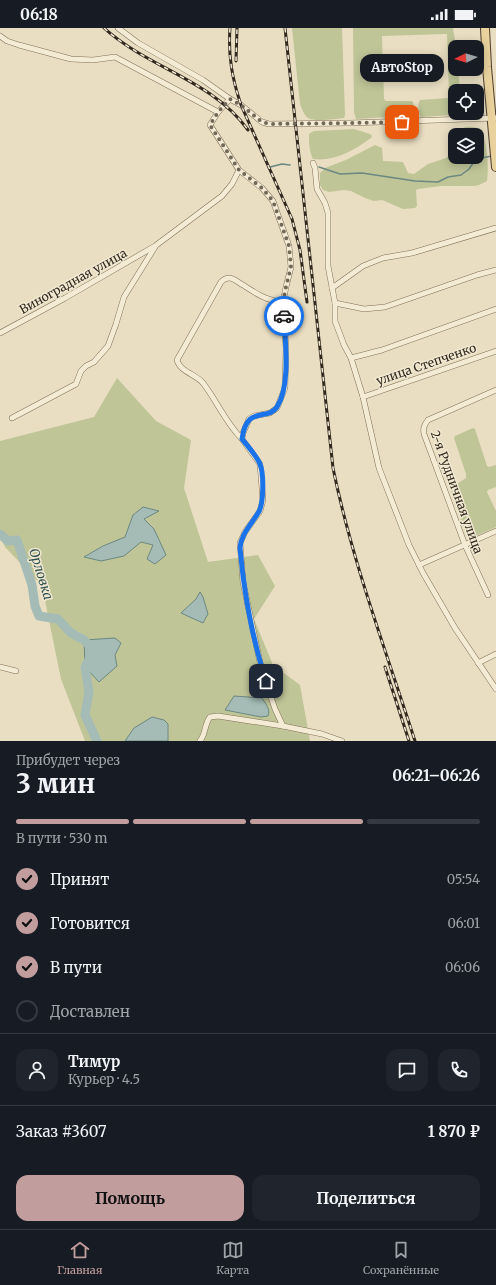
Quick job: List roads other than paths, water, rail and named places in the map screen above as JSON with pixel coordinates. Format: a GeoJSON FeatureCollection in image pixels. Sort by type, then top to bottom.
{"type":"FeatureCollection","features":[{"type":"Feature","properties":{"kind":"main road"},"geometry":{"type":"LineString","coordinates":[[485,28],[487,67],[494,118],[496,167]]}},
{"type":"Feature","properties":{"kind":"street"},"geometry":{"type":"LineString","coordinates":[[118,28],[138,43],[203,80],[241,105],[262,122],[270,124],[494,118]]}},
{"type":"Feature","properties":{"kind":"street"},"geometry":{"type":"LineString","coordinates":[[0,36],[7,41],[19,45],[71,59],[93,60],[115,57],[218,112]]}},
{"type":"Feature","properties":{"kind":"street"},"geometry":{"type":"LineString","coordinates":[[230,99],[218,112],[210,125],[239,170],[262,188],[273,201],[289,246],[291,267],[283,302],[286,349],[285,388],[277,408],[270,413],[254,416],[249,419],[242,439]]}},
{"type":"Feature","properties":{"kind":"street"},"geometry":{"type":"LineString","coordinates":[[313,163],[315,168],[317,189],[325,203],[328,213],[328,261],[335,303],[335,321],[344,345],[351,358],[363,397],[379,468],[409,545],[445,612],[496,689]]}},
{"type":"Feature","properties":{"kind":"street","name":"Виноградная улица"},"geometry":{"type":"LineString","coordinates":[[0,333],[65,298],[155,246],[222,196],[232,184],[239,170]]}},
{"type":"Feature","properties":{"kind":"street"},"geometry":{"type":"LineString","coordinates":[[332,288],[363,266],[383,258],[412,253],[496,228]]}},
{"type":"Feature","properties":{"kind":"street","name":"Виноградная улица"},"geometry":{"type":"LineString","coordinates":[[12,418],[76,384],[81,371],[86,366],[94,362],[108,346],[124,297],[155,246]]}},
{"type":"Feature","properties":{"kind":"street"},"geometry":{"type":"LineString","coordinates":[[335,303],[364,309],[385,307],[477,274],[496,270]]}},
{"type":"Feature","properties":{"kind":"street"},"geometry":{"type":"LineString","coordinates":[[283,302],[273,301],[234,280],[229,278],[225,279],[220,282],[178,360],[178,364],[182,368],[202,381],[232,430],[242,439],[260,464],[263,500],[260,511],[245,532],[240,544],[243,582],[261,667],[274,709],[283,726]]}},
{"type":"Feature","properties":{"kind":"street"},"geometry":{"type":"LineString","coordinates":[[351,358],[382,350],[496,310]]}},
{"type":"Feature","properties":{"kind":"street","name":"улица Степченко"},"geometry":{"type":"LineString","coordinates":[[363,397],[496,351]]}},
{"type":"Feature","properties":{"kind":"street","name":"2-я Рудничная улица"},"geometry":{"type":"LineString","coordinates":[[488,595],[465,545],[423,428],[424,424],[428,420],[496,390]]}},
{"type":"Feature","properties":{"kind":"street"},"geometry":{"type":"LineString","coordinates":[[420,565],[496,531]]}},
{"type":"Feature","properties":{"kind":"street"},"geometry":{"type":"LineString","coordinates":[[478,663],[496,654]]}},
{"type":"Feature","properties":{"kind":"street"},"geometry":{"type":"LineString","coordinates":[[0,667],[16,671]]}},
{"type":"Feature","properties":{"kind":"street"},"geometry":{"type":"LineString","coordinates":[[200,741],[203,738],[207,722],[210,718],[218,716],[283,726],[322,734],[342,741]]}},
{"type":"Feature","properties":{"kind":"water"},"geometry":{"type":"Polygon","coordinates":[[[143,507],[159,511],[144,519],[154,529],[166,555],[155,564],[147,559],[153,545],[141,542],[124,556],[101,561],[84,557],[103,546],[125,537],[133,515],[143,507]]]}},
{"type":"Feature","properties":{"kind":"water"},"geometry":{"type":"Polygon","coordinates":[[[200,592],[208,614],[203,623],[181,613],[196,599],[200,592]]]}},
{"type":"Feature","properties":{"kind":"water"},"geometry":{"type":"Polygon","coordinates":[[[115,638],[121,643],[115,655],[117,666],[99,682],[85,667],[84,640],[115,638]]]}},
{"type":"Feature","properties":{"kind":"water"},"geometry":{"type":"Polygon","coordinates":[[[234,696],[262,698],[268,709],[268,716],[261,717],[225,710],[234,696]]]}},
{"type":"Feature","properties":{"kind":"water"},"geometry":{"type":"Polygon","coordinates":[[[152,717],[164,720],[168,724],[168,741],[125,741],[134,728],[152,717]]]}},
{"type":"Feature","properties":{"kind":"waterway"},"geometry":{"type":"LineString","coordinates":[[319,167],[340,174],[362,173],[415,181],[438,182],[448,177],[461,175],[469,169],[476,159],[492,156]]}},
{"type":"Feature","properties":{"kind":"waterway"},"geometry":{"type":"LineString","coordinates":[[270,167],[282,164],[290,165]]}},
{"type":"Feature","properties":{"kind":"waterway","name":"Орловка"},"geometry":{"type":"LineString","coordinates":[[0,534],[8,541],[17,540],[32,585],[35,606],[39,616],[58,619],[71,633],[84,640],[94,650],[85,667],[89,692],[85,715],[97,741]]}},
{"type":"Feature","properties":{"kind":"railway"},"geometry":{"type":"LineString","coordinates":[[104,28],[121,42],[140,54],[198,86],[233,113],[248,130]]}},
{"type":"Feature","properties":{"kind":"railway"},"geometry":{"type":"LineString","coordinates":[[230,28],[230,58],[238,95],[241,105],[292,219],[300,250],[307,302]]}},
{"type":"Feature","properties":{"kind":"railway"},"geometry":{"type":"LineString","coordinates":[[236,61],[237,28]]}},
{"type":"Feature","properties":{"kind":"railway"},"geometry":{"type":"LineString","coordinates":[[285,28],[333,468],[360,572],[415,741]]}},
{"type":"Feature","properties":{"kind":"railway"},"geometry":{"type":"LineString","coordinates":[[385,667],[409,741]]}},
{"type":"Feature","properties":{"kind":"place","name":"АвтоStop"},"geometry":{"type":"Point","coordinates":[402,122]}}]}
